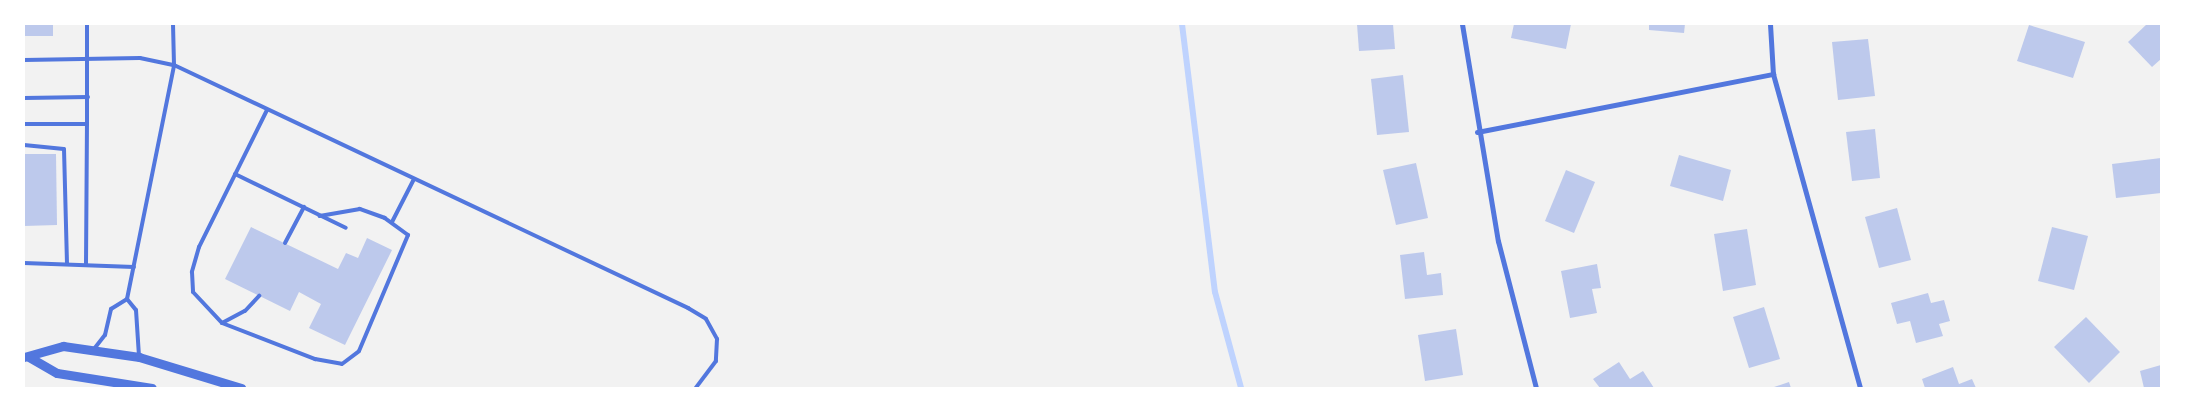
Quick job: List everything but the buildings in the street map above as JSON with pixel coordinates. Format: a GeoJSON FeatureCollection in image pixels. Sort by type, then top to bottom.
{"type":"FeatureCollection","features":[{"type":"Feature","properties":{"kind":"street"},"geometry":{"type":"LineString","coordinates":[[1462,24],[1477,132],[1498,241],[1536,388]]}},
{"type":"Feature","properties":{"kind":"street"},"geometry":{"type":"LineString","coordinates":[[1770,24],[1773,74],[1828,288],[1860,388]]}},
{"type":"Feature","properties":{"kind":"street"},"geometry":{"type":"LineString","coordinates":[[1477,132],[1773,74]]}},
{"type":"Feature","properties":{"kind":"street"},"geometry":{"type":"LineString","coordinates":[[26,357],[63,346],[93,350],[139,357],[241,388]]}},
{"type":"Feature","properties":{"kind":"street"},"geometry":{"type":"LineString","coordinates":[[26,357],[57,373],[117,385],[152,388]]}},
{"type":"Feature","properties":{"kind":"lane"},"geometry":{"type":"LineString","coordinates":[[86,264],[87,24]]}},
{"type":"Feature","properties":{"kind":"lane"},"geometry":{"type":"LineString","coordinates":[[93,350],[104,335],[112,309],[127,300],[174,64],[173,24]]}},
{"type":"Feature","properties":{"kind":"lane"},"geometry":{"type":"LineString","coordinates":[[24,60],[140,58],[174,64],[706,319],[717,339],[716,361],[696,388]]}},
{"type":"Feature","properties":{"kind":"lane"},"geometry":{"type":"LineString","coordinates":[[24,98],[88,97]]}},
{"type":"Feature","properties":{"kind":"lane"},"geometry":{"type":"LineString","coordinates":[[267,110],[235,174],[192,272],[193,292],[222,323],[315,359],[342,364],[351,360],[407,246],[408,235],[392,222],[360,209],[320,216]]}},
{"type":"Feature","properties":{"kind":"lane"},"geometry":{"type":"LineString","coordinates":[[24,124],[87,124]]}},
{"type":"Feature","properties":{"kind":"lane"},"geometry":{"type":"LineString","coordinates":[[24,145],[64,149],[67,264]]}},
{"type":"Feature","properties":{"kind":"lane"},"geometry":{"type":"LineString","coordinates":[[235,174],[346,228]]}},
{"type":"Feature","properties":{"kind":"lane"},"geometry":{"type":"LineString","coordinates":[[392,222],[414,179]]}},
{"type":"Feature","properties":{"kind":"lane"},"geometry":{"type":"LineString","coordinates":[[285,243],[304,208]]}},
{"type":"Feature","properties":{"kind":"lane"},"geometry":{"type":"LineString","coordinates":[[24,263],[134,267]]}},
{"type":"Feature","properties":{"kind":"lane"},"geometry":{"type":"LineString","coordinates":[[222,323],[245,311],[259,296]]}},
{"type":"Feature","properties":{"kind":"lane"},"geometry":{"type":"LineString","coordinates":[[127,300],[136,310],[139,357]]}},
{"type":"Feature","properties":{"kind":"waterway"},"geometry":{"type":"LineString","coordinates":[[1182,24],[1215,292],[1241,388]]}}]}
